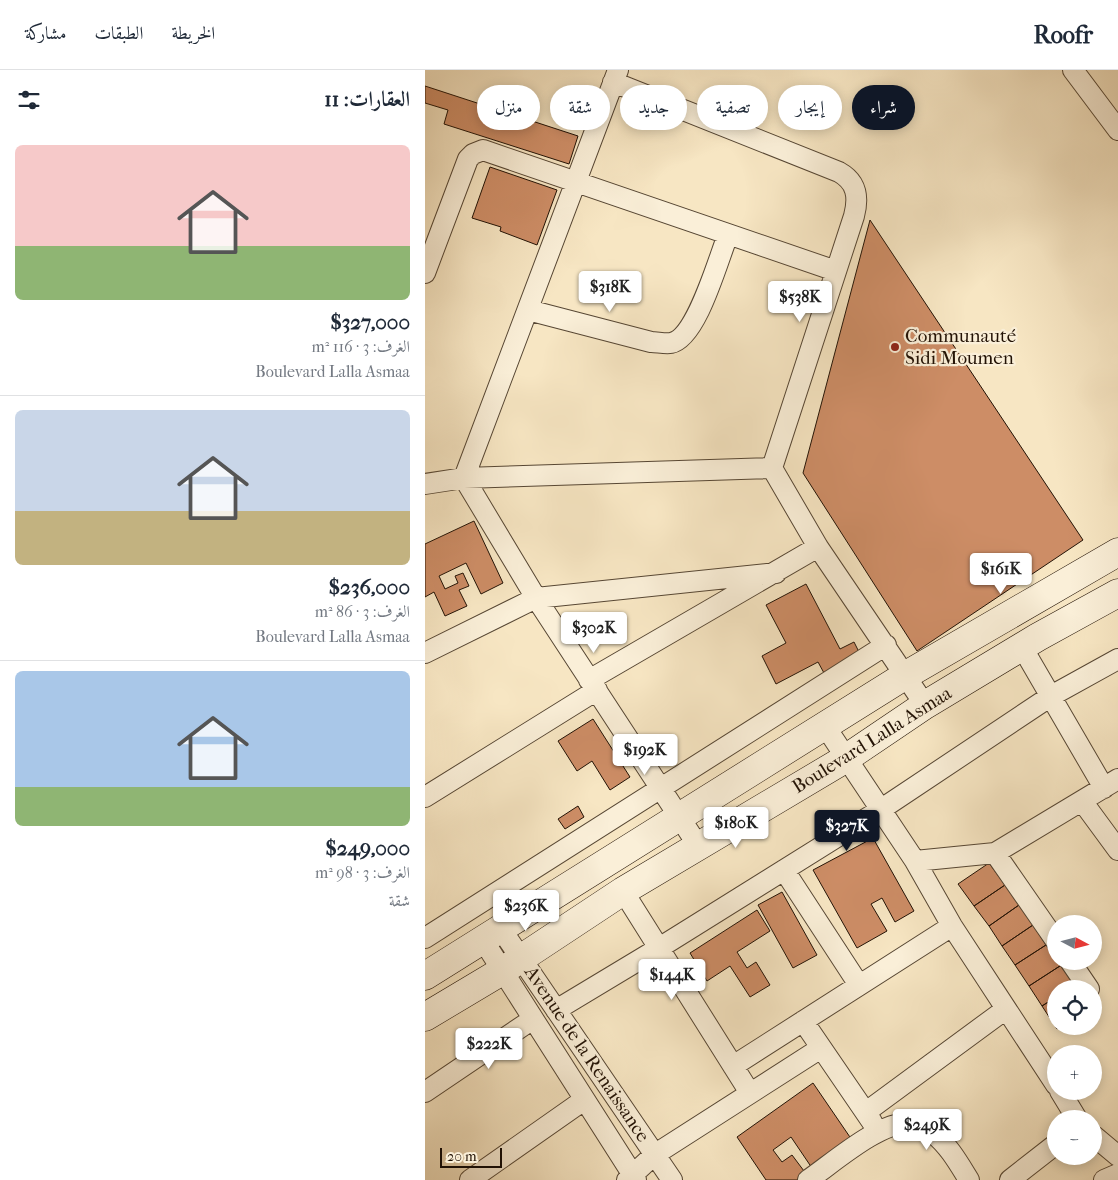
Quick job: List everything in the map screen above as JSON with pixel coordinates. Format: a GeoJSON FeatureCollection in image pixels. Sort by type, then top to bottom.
{"type":"FeatureCollection","features":[{"type":"Feature","properties":{"kind":"main road","name":"Boulevard Lalla Asmaa"},"geometry":{"type":"LineString","coordinates":[[426,973],[492,934],[906,675],[1118,552]]}},
{"type":"Feature","properties":{"kind":"main road","name":"Boulevard Lalla Asmaa"},"geometry":{"type":"LineString","coordinates":[[425,1017],[512,964],[623,891],[845,759],[925,705],[1118,592]]}},
{"type":"Feature","properties":{"kind":"street"},"geometry":{"type":"LineString","coordinates":[[1073,70],[1118,130]]}},
{"type":"Feature","properties":{"kind":"street"},"geometry":{"type":"LineString","coordinates":[[464,478],[529,310],[615,76],[848,177],[857,192],[857,203],[772,468],[818,547],[925,705]]}},
{"type":"Feature","properties":{"kind":"street"},"geometry":{"type":"LineString","coordinates":[[425,273],[468,159],[473,154],[483,150],[835,271]]}},
{"type":"Feature","properties":{"kind":"street"},"geometry":{"type":"LineString","coordinates":[[529,310],[651,342],[671,343],[686,334],[695,319],[728,235]]}},
{"type":"Feature","properties":{"kind":"street"},"geometry":{"type":"LineString","coordinates":[[425,484],[464,478],[772,468]]}},
{"type":"Feature","properties":{"kind":"street"},"geometry":{"type":"LineString","coordinates":[[464,478],[536,598],[699,847]]}},
{"type":"Feature","properties":{"kind":"street"},"geometry":{"type":"LineString","coordinates":[[425,797],[593,685],[818,547]]}},
{"type":"Feature","properties":{"kind":"street"},"geometry":{"type":"LineString","coordinates":[[425,653],[536,598],[776,573]]}},
{"type":"Feature","properties":{"kind":"street"},"geometry":{"type":"LineString","coordinates":[[425,938],[885,645]]}},
{"type":"Feature","properties":{"kind":"street"},"geometry":{"type":"LineString","coordinates":[[915,861],[995,853],[1111,784],[1051,696],[1022,647]]}},
{"type":"Feature","properties":{"kind":"street"},"geometry":{"type":"LineString","coordinates":[[556,1010],[880,810],[1051,696],[1118,659]]}},
{"type":"Feature","properties":{"kind":"street"},"geometry":{"type":"LineString","coordinates":[[825,726],[845,759],[915,861],[952,926],[1047,1071]]}},
{"type":"Feature","properties":{"kind":"street"},"geometry":{"type":"LineString","coordinates":[[1082,802],[1118,850]]}},
{"type":"Feature","properties":{"kind":"street"},"geometry":{"type":"LineString","coordinates":[[995,853],[1047,928]]}},
{"type":"Feature","properties":{"kind":"street"},"geometry":{"type":"LineString","coordinates":[[784,870],[859,985]]}},
{"type":"Feature","properties":{"kind":"street"},"geometry":{"type":"LineString","coordinates":[[623,891],[750,1093]]}},
{"type":"Feature","properties":{"kind":"street"},"geometry":{"type":"LineString","coordinates":[[733,1066],[952,926]]}},
{"type":"Feature","properties":{"kind":"street","name":"Avenue de la Renaissance"},"geometry":{"type":"LineString","coordinates":[[492,934],[512,964],[556,1010],[672,1180]]}},
{"type":"Feature","properties":{"kind":"street","name":"Avenue de la Renaissance"},"geometry":{"type":"LineString","coordinates":[[512,964],[533,1020],[632,1178]]}},
{"type":"Feature","properties":{"kind":"street"},"geometry":{"type":"LineString","coordinates":[[867,1112],[1006,1009]]}},
{"type":"Feature","properties":{"kind":"street"},"geometry":{"type":"LineString","coordinates":[[425,1092],[533,1020]]}},
{"type":"Feature","properties":{"kind":"street"},"geometry":{"type":"LineString","coordinates":[[803,1021],[867,1112],[878,1132]]}},
{"type":"Feature","properties":{"kind":"street"},"geometry":{"type":"LineString","coordinates":[[632,1178],[654,1155],[821,1048]]}},
{"type":"Feature","properties":{"kind":"street"},"geometry":{"type":"LineString","coordinates":[[470,1180],[584,1100]]}},
{"type":"Feature","properties":{"kind":"street"},"geometry":{"type":"LineString","coordinates":[[808,1180],[878,1132],[897,1124],[912,1123],[935,1135],[953,1154],[969,1180]]}},
{"type":"Feature","properties":{"kind":"street"},"geometry":{"type":"LineString","coordinates":[[1102,1143],[1118,1156]]}},
{"type":"Feature","properties":{"kind":"street"},"geometry":{"type":"LineString","coordinates":[[1010,1180],[1047,1151]]}},
{"type":"Feature","properties":{"kind":"street"},"geometry":{"type":"LineString","coordinates":[[1104,1180],[1118,1174]]}},
{"type":"Feature","properties":{"kind":"building"},"geometry":{"type":"Polygon","coordinates":[[[425,86],[477,103],[477,130],[540,130],[540,124],[550,127],[550,130],[560,130],[578,136],[569,164],[444,124],[448,110],[425,103],[425,86]]]}},
{"type":"Feature","properties":{"kind":"building"},"geometry":{"type":"Polygon","coordinates":[[[490,167],[557,190],[537,245],[500,231],[501,227],[472,218],[490,167]]]}},
{"type":"Feature","properties":{"kind":"building","name":"Communauté Sidi Moumen"},"geometry":{"type":"Polygon","coordinates":[[[870,220],[1083,540],[917,651],[803,473],[870,220]]]}},
{"type":"Feature","properties":{"kind":"building"},"geometry":{"type":"Polygon","coordinates":[[[474,521],[503,583],[481,594],[466,563],[439,576],[445,589],[458,583],[455,576],[463,573],[469,586],[459,590],[467,606],[445,616],[434,592],[425,597],[425,544],[474,521]]]}},
{"type":"Feature","properties":{"kind":"building"},"geometry":{"type":"Polygon","coordinates":[[[806,584],[840,649],[854,642],[860,654],[824,673],[818,662],[776,684],[762,656],[786,643],[766,605],[806,584]]]}},
{"type":"Feature","properties":{"kind":"building"},"geometry":{"type":"Polygon","coordinates":[[[593,719],[630,777],[610,790],[592,761],[577,771],[558,741],[593,719]]]}},
{"type":"Feature","properties":{"kind":"building"},"geometry":{"type":"Polygon","coordinates":[[[578,806],[584,817],[565,829],[558,819],[578,806]]]}},
{"type":"Feature","properties":{"kind":"building"},"geometry":{"type":"Polygon","coordinates":[[[873,838],[914,911],[895,922],[882,898],[871,904],[887,931],[857,948],[813,870],[873,838]]]}},
{"type":"Feature","properties":{"kind":"building"},"geometry":{"type":"Polygon","coordinates":[[[989,863],[1005,885],[974,906],[958,884],[989,863]]]}},
{"type":"Feature","properties":{"kind":"building"},"geometry":{"type":"Polygon","coordinates":[[[1005,885],[1019,905],[989,926],[974,906],[1005,885]]]}},
{"type":"Feature","properties":{"kind":"building"},"geometry":{"type":"Polygon","coordinates":[[[782,892],[817,955],[793,968],[758,905],[782,892]]]}},
{"type":"Feature","properties":{"kind":"building"},"geometry":{"type":"Polygon","coordinates":[[[1019,905],[1033,925],[1002,946],[989,926],[1019,905]]]}},
{"type":"Feature","properties":{"kind":"building"},"geometry":{"type":"Polygon","coordinates":[[[757,910],[770,931],[737,952],[747,968],[756,962],[770,985],[750,997],[730,966],[707,981],[690,953],[757,910]]]}},
{"type":"Feature","properties":{"kind":"building"},"geometry":{"type":"Polygon","coordinates":[[[1033,925],[1046,945],[1015,965],[1002,946],[1033,925]]]}},
{"type":"Feature","properties":{"kind":"building"},"geometry":{"type":"Polygon","coordinates":[[[1047,944],[1047,970],[1054,970],[1029,986],[1015,965],[1047,944]]]}},
{"type":"Feature","properties":{"kind":"building"},"geometry":{"type":"Polygon","coordinates":[[[1054,970],[1067,970],[1073,980],[1047,980],[1047,1003],[1042,1006],[1029,986],[1054,970]]]}},
{"type":"Feature","properties":{"kind":"building"},"geometry":{"type":"Polygon","coordinates":[[[1047,1003],[1047,1014],[1042,1006],[1047,1003]]]}},
{"type":"Feature","properties":{"kind":"building"},"geometry":{"type":"Polygon","coordinates":[[[813,1083],[854,1143],[814,1171],[791,1137],[773,1150],[782,1162],[792,1155],[807,1175],[800,1180],[766,1180],[737,1137],[813,1083]]]}},
{"type":"Feature","properties":{"kind":"place","name":"Communauté Sidi Moumen"},"geometry":{"type":"Point","coordinates":[895,347]}}]}
